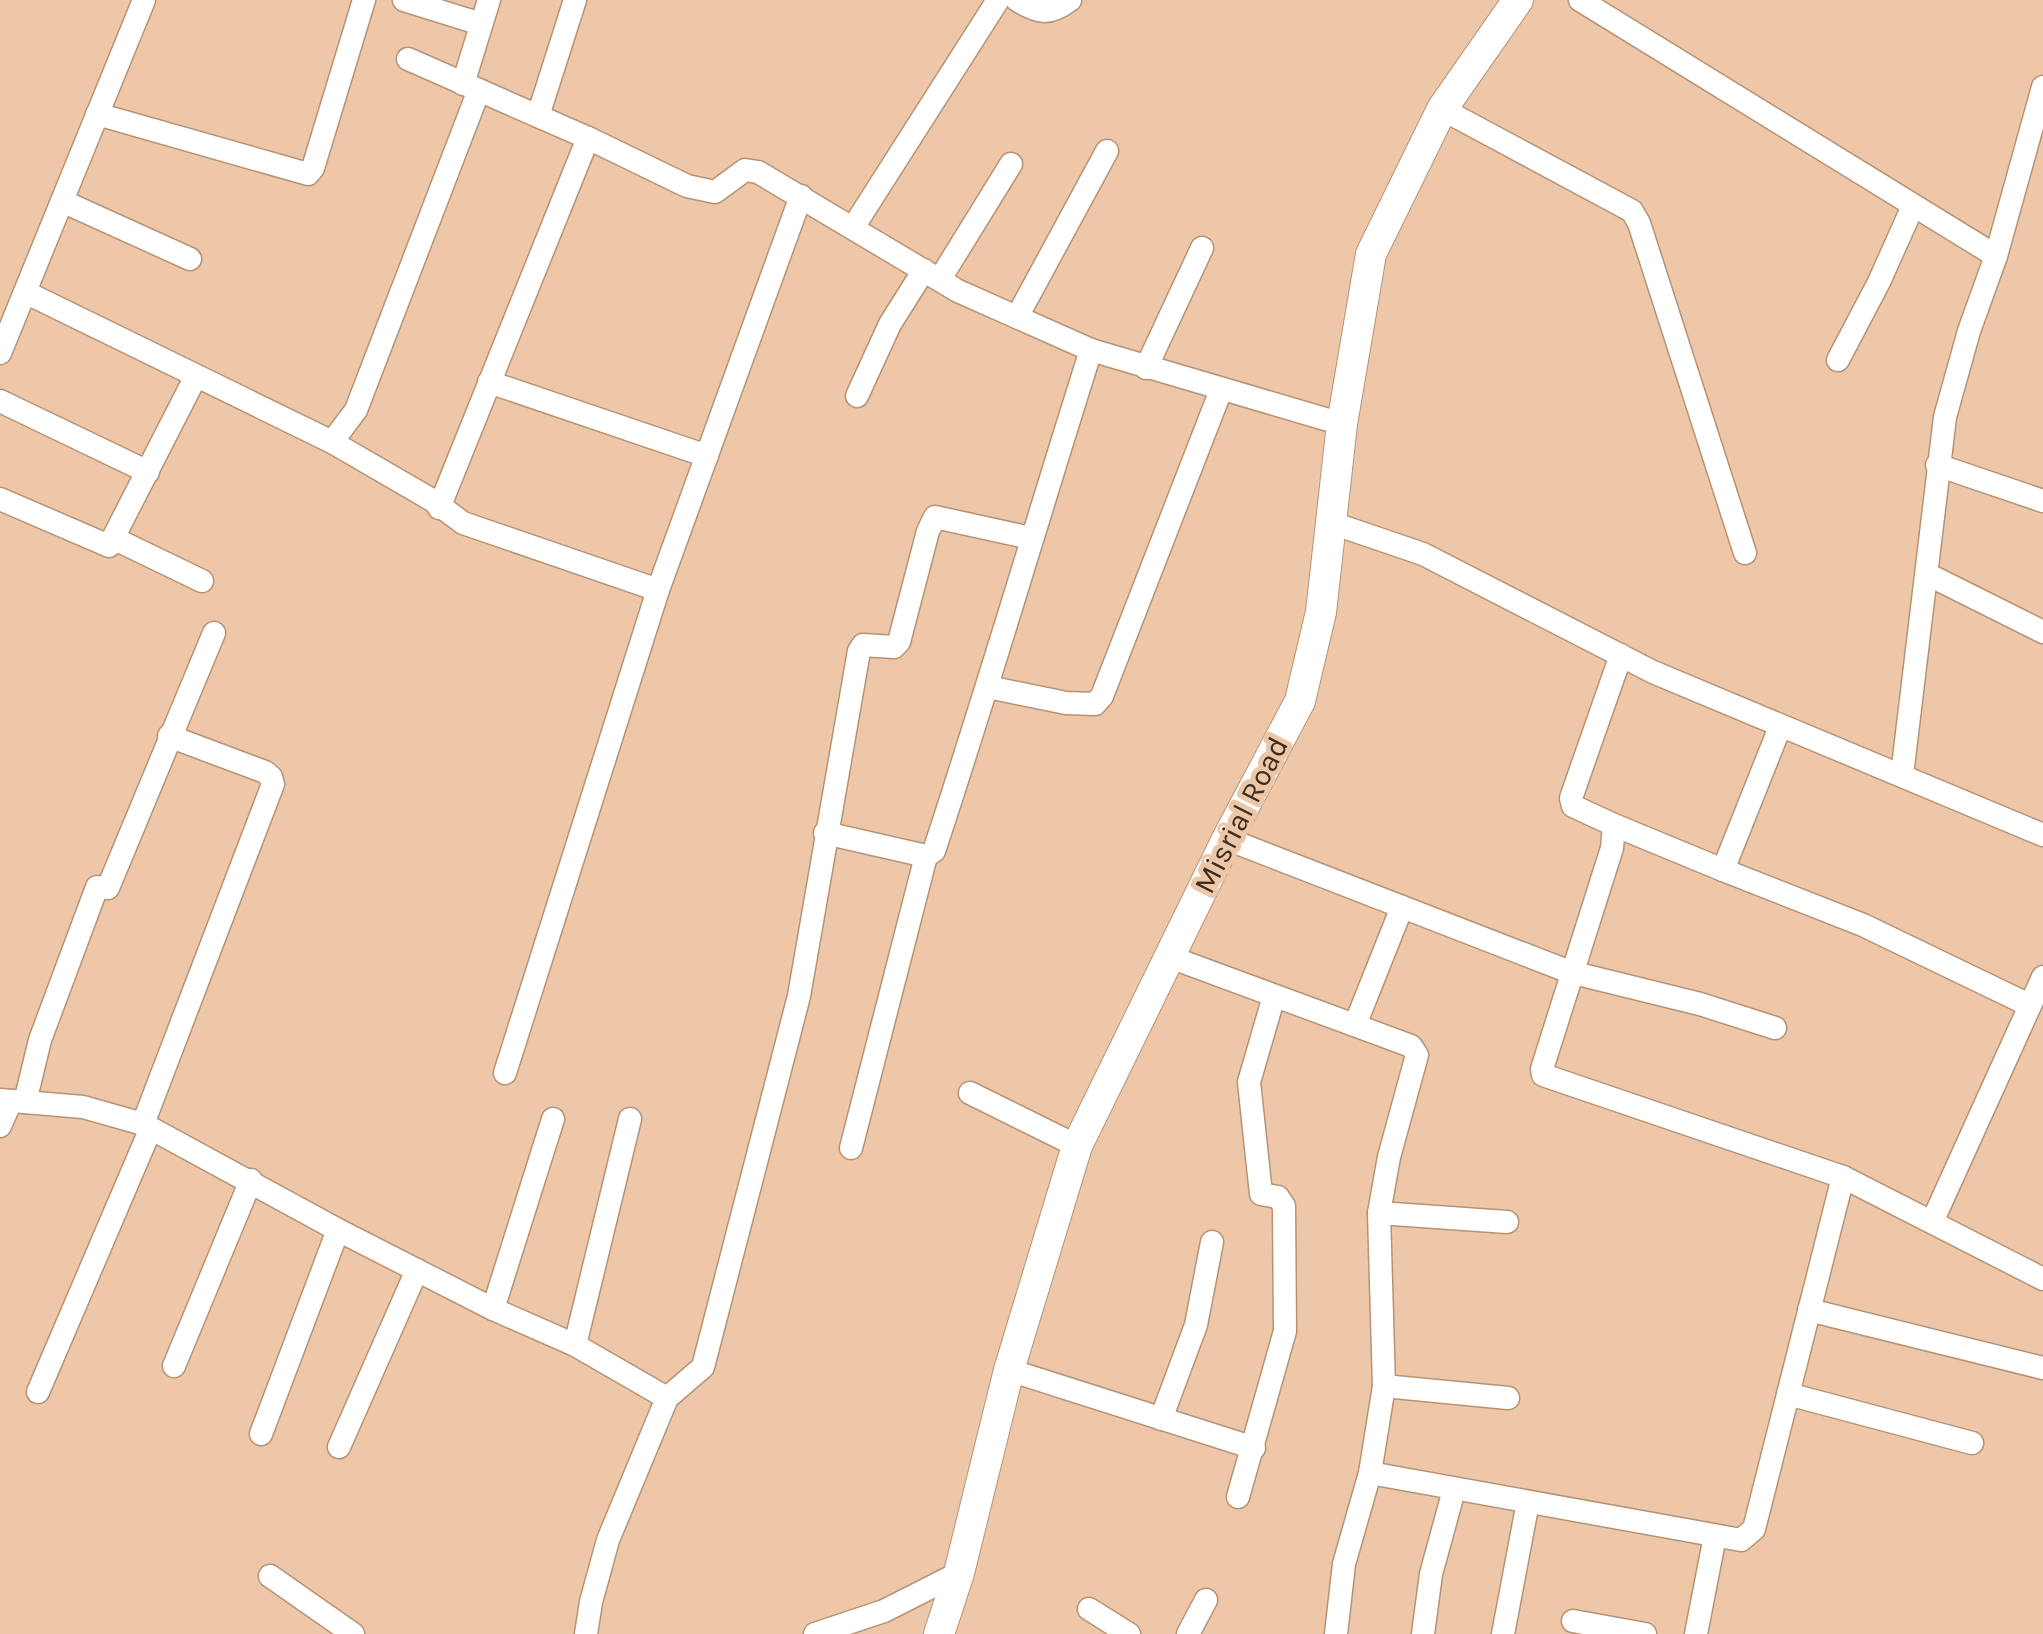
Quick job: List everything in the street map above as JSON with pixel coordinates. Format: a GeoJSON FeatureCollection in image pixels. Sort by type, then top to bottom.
{"type":"FeatureCollection","features":[{"type":"Feature","properties":{"kind":"main road","name":"Misrial Road"},"geometry":{"type":"LineString","coordinates":[[939,1634],[960,1573],[1010,1370],[1077,1146],[1226,840],[1300,701],[1320,612],[1342,424],[1371,254],[1442,110],[1518,0]]}},
{"type":"Feature","properties":{"kind":"street"},"geometry":{"type":"LineString","coordinates":[[0,351],[144,0]]}},
{"type":"Feature","properties":{"kind":"street"},"geometry":{"type":"LineString","coordinates":[[97,114],[308,174],[364,0]]}},
{"type":"Feature","properties":{"kind":"street"},"geometry":{"type":"LineString","coordinates":[[404,0],[481,24]]}},
{"type":"Feature","properties":{"kind":"street"},"geometry":{"type":"LineString","coordinates":[[332,442],[356,410],[471,87],[488,0]]}},
{"type":"Feature","properties":{"kind":"street"},"geometry":{"type":"LineString","coordinates":[[538,116],[575,0]]}},
{"type":"Feature","properties":{"kind":"street"},"geometry":{"type":"LineString","coordinates":[[854,226],[998,0]]}},
{"type":"Feature","properties":{"kind":"street"},"geometry":{"type":"LineString","coordinates":[[1016,0],[1048,13],[1070,0]]}},
{"type":"Feature","properties":{"kind":"street"},"geometry":{"type":"LineString","coordinates":[[1580,0],[1996,256]]}},
{"type":"Feature","properties":{"kind":"street"},"geometry":{"type":"LineString","coordinates":[[408,60],[687,186],[716,192],[744,170],[752,170],[932,274],[1091,350],[1342,424]]}},
{"type":"Feature","properties":{"kind":"street"},"geometry":{"type":"LineString","coordinates":[[1902,775],[1938,466],[1953,383],[1996,256],[2043,88]]}},
{"type":"Feature","properties":{"kind":"street"},"geometry":{"type":"LineString","coordinates":[[1442,110],[1632,211],[1745,553]]}},
{"type":"Feature","properties":{"kind":"street"},"geometry":{"type":"LineString","coordinates":[[440,508],[588,138]]}},
{"type":"Feature","properties":{"kind":"street"},"geometry":{"type":"LineString","coordinates":[[1017,317],[1107,151]]}},
{"type":"Feature","properties":{"kind":"street"},"geometry":{"type":"LineString","coordinates":[[857,396],[890,324],[932,274],[1011,164]]}},
{"type":"Feature","properties":{"kind":"street"},"geometry":{"type":"LineString","coordinates":[[505,1073],[658,590],[801,196]]}},
{"type":"Feature","properties":{"kind":"street"},"geometry":{"type":"LineString","coordinates":[[62,200],[190,260]]}},
{"type":"Feature","properties":{"kind":"street"},"geometry":{"type":"LineString","coordinates":[[1838,360],[1914,206]]}},
{"type":"Feature","properties":{"kind":"street"},"geometry":{"type":"LineString","coordinates":[[1146,368],[1202,248]]}},
{"type":"Feature","properties":{"kind":"street"},"geometry":{"type":"LineString","coordinates":[[25,292],[332,442],[432,500],[463,523],[658,590]]}},
{"type":"Feature","properties":{"kind":"street"},"geometry":{"type":"LineString","coordinates":[[851,1148],[926,856],[934,851],[988,687],[1091,350]]}},
{"type":"Feature","properties":{"kind":"street"},"geometry":{"type":"LineString","coordinates":[[0,498],[110,546],[196,376]]}},
{"type":"Feature","properties":{"kind":"street"},"geometry":{"type":"LineString","coordinates":[[489,382],[707,456]]}},
{"type":"Feature","properties":{"kind":"street"},"geometry":{"type":"LineString","coordinates":[[988,687],[1066,704],[1095,704],[1102,696],[1221,390]]}},
{"type":"Feature","properties":{"kind":"street"},"geometry":{"type":"LineString","coordinates":[[0,401],[148,472]]}},
{"type":"Feature","properties":{"kind":"street"},"geometry":{"type":"LineString","coordinates":[[1938,466],[2043,501]]}},
{"type":"Feature","properties":{"kind":"street"},"geometry":{"type":"LineString","coordinates":[[586,1634],[608,1540],[667,1398],[703,1367],[799,996],[859,650],[863,645],[894,646],[899,642],[932,520],[937,516],[1031,538]]}},
{"type":"Feature","properties":{"kind":"street"},"geometry":{"type":"LineString","coordinates":[[1329,522],[1423,554],[1621,655],[1780,727],[2043,835]]}},
{"type":"Feature","properties":{"kind":"street"},"geometry":{"type":"LineString","coordinates":[[115,539],[202,581]]}},
{"type":"Feature","properties":{"kind":"street"},"geometry":{"type":"LineString","coordinates":[[1927,574],[2043,632]]}},
{"type":"Feature","properties":{"kind":"street"},"geometry":{"type":"LineString","coordinates":[[0,1126],[214,633]]}},
{"type":"Feature","properties":{"kind":"street"},"geometry":{"type":"LineString","coordinates":[[1621,655],[1571,798],[1573,806],[1863,925],[2029,1005]]}},
{"type":"Feature","properties":{"kind":"street"},"geometry":{"type":"LineString","coordinates":[[1724,870],[1780,727]]}},
{"type":"Feature","properties":{"kind":"street"},"geometry":{"type":"LineString","coordinates":[[38,1392],[147,1126],[272,784],[271,776],[265,772],[168,736]]}},
{"type":"Feature","properties":{"kind":"street"},"geometry":{"type":"LineString","coordinates":[[1614,824],[1612,848],[1570,972],[1543,1075],[1843,1177],[2043,1279]]}},
{"type":"Feature","properties":{"kind":"street"},"geometry":{"type":"LineString","coordinates":[[825,834],[926,856]]}},
{"type":"Feature","properties":{"kind":"street"},"geometry":{"type":"LineString","coordinates":[[1226,840],[1570,972],[1700,1004],[1775,1028]]}},
{"type":"Feature","properties":{"kind":"street"},"geometry":{"type":"LineString","coordinates":[[1355,1026],[1402,907]]}},
{"type":"Feature","properties":{"kind":"street"},"geometry":{"type":"LineString","coordinates":[[1170,957],[1411,1046],[1417,1054],[1389,1157],[1379,1213],[1384,1386],[1370,1472],[1344,1564],[1336,1634]]}},
{"type":"Feature","properties":{"kind":"street"},"geometry":{"type":"LineString","coordinates":[[1933,1220],[2043,977]]}},
{"type":"Feature","properties":{"kind":"street"},"geometry":{"type":"LineString","coordinates":[[1238,1497],[1285,1331],[1284,1206],[1278,1197],[1261,1194],[1249,1082],[1274,996]]}},
{"type":"Feature","properties":{"kind":"street"},"geometry":{"type":"LineString","coordinates":[[970,1093],[1077,1146]]}},
{"type":"Feature","properties":{"kind":"street"},"geometry":{"type":"LineString","coordinates":[[12,1101],[84,1107],[147,1126],[338,1230],[493,1309],[574,1345],[667,1398]]}},
{"type":"Feature","properties":{"kind":"street"},"geometry":{"type":"LineString","coordinates":[[574,1345],[630,1119]]}},
{"type":"Feature","properties":{"kind":"street"},"geometry":{"type":"LineString","coordinates":[[493,1309],[553,1120]]}},
{"type":"Feature","properties":{"kind":"street"},"geometry":{"type":"LineString","coordinates":[[1370,1472],[1741,1540],[1754,1530],[1843,1177]]}},
{"type":"Feature","properties":{"kind":"street"},"geometry":{"type":"LineString","coordinates":[[174,1366],[251,1180]]}},
{"type":"Feature","properties":{"kind":"street"},"geometry":{"type":"LineString","coordinates":[[1379,1213],[1507,1222]]}},
{"type":"Feature","properties":{"kind":"street"},"geometry":{"type":"LineString","coordinates":[[261,1434],[338,1230]]}},
{"type":"Feature","properties":{"kind":"street"},"geometry":{"type":"LineString","coordinates":[[1161,1418],[1196,1325],[1212,1242]]}},
{"type":"Feature","properties":{"kind":"street"},"geometry":{"type":"LineString","coordinates":[[339,1448],[418,1270]]}},
{"type":"Feature","properties":{"kind":"street"},"geometry":{"type":"LineString","coordinates":[[1809,1310],[2043,1368]]}},
{"type":"Feature","properties":{"kind":"street"},"geometry":{"type":"LineString","coordinates":[[1010,1370],[1254,1448]]}},
{"type":"Feature","properties":{"kind":"street"},"geometry":{"type":"LineString","coordinates":[[1384,1386],[1508,1398]]}},
{"type":"Feature","properties":{"kind":"street"},"geometry":{"type":"LineString","coordinates":[[1788,1394],[1972,1443]]}},
{"type":"Feature","properties":{"kind":"street"},"geometry":{"type":"LineString","coordinates":[[1423,1634],[1431,1574],[1454,1490]]}},
{"type":"Feature","properties":{"kind":"street"},"geometry":{"type":"LineString","coordinates":[[1503,1634],[1528,1502]]}},
{"type":"Feature","properties":{"kind":"street"},"geometry":{"type":"LineString","coordinates":[[1696,1634],[1716,1536]]}},
{"type":"Feature","properties":{"kind":"street"},"geometry":{"type":"LineString","coordinates":[[822,1633],[884,1611],[960,1573]]}},
{"type":"Feature","properties":{"kind":"street"},"geometry":{"type":"LineString","coordinates":[[270,1576],[353,1634]]}},
{"type":"Feature","properties":{"kind":"street"},"geometry":{"type":"LineString","coordinates":[[1188,1634],[1206,1600]]}},
{"type":"Feature","properties":{"kind":"street"},"geometry":{"type":"LineString","coordinates":[[1089,1609],[1129,1634]]}},
{"type":"Feature","properties":{"kind":"street"},"geometry":{"type":"LineString","coordinates":[[1572,1621],[1644,1634]]}}]}
